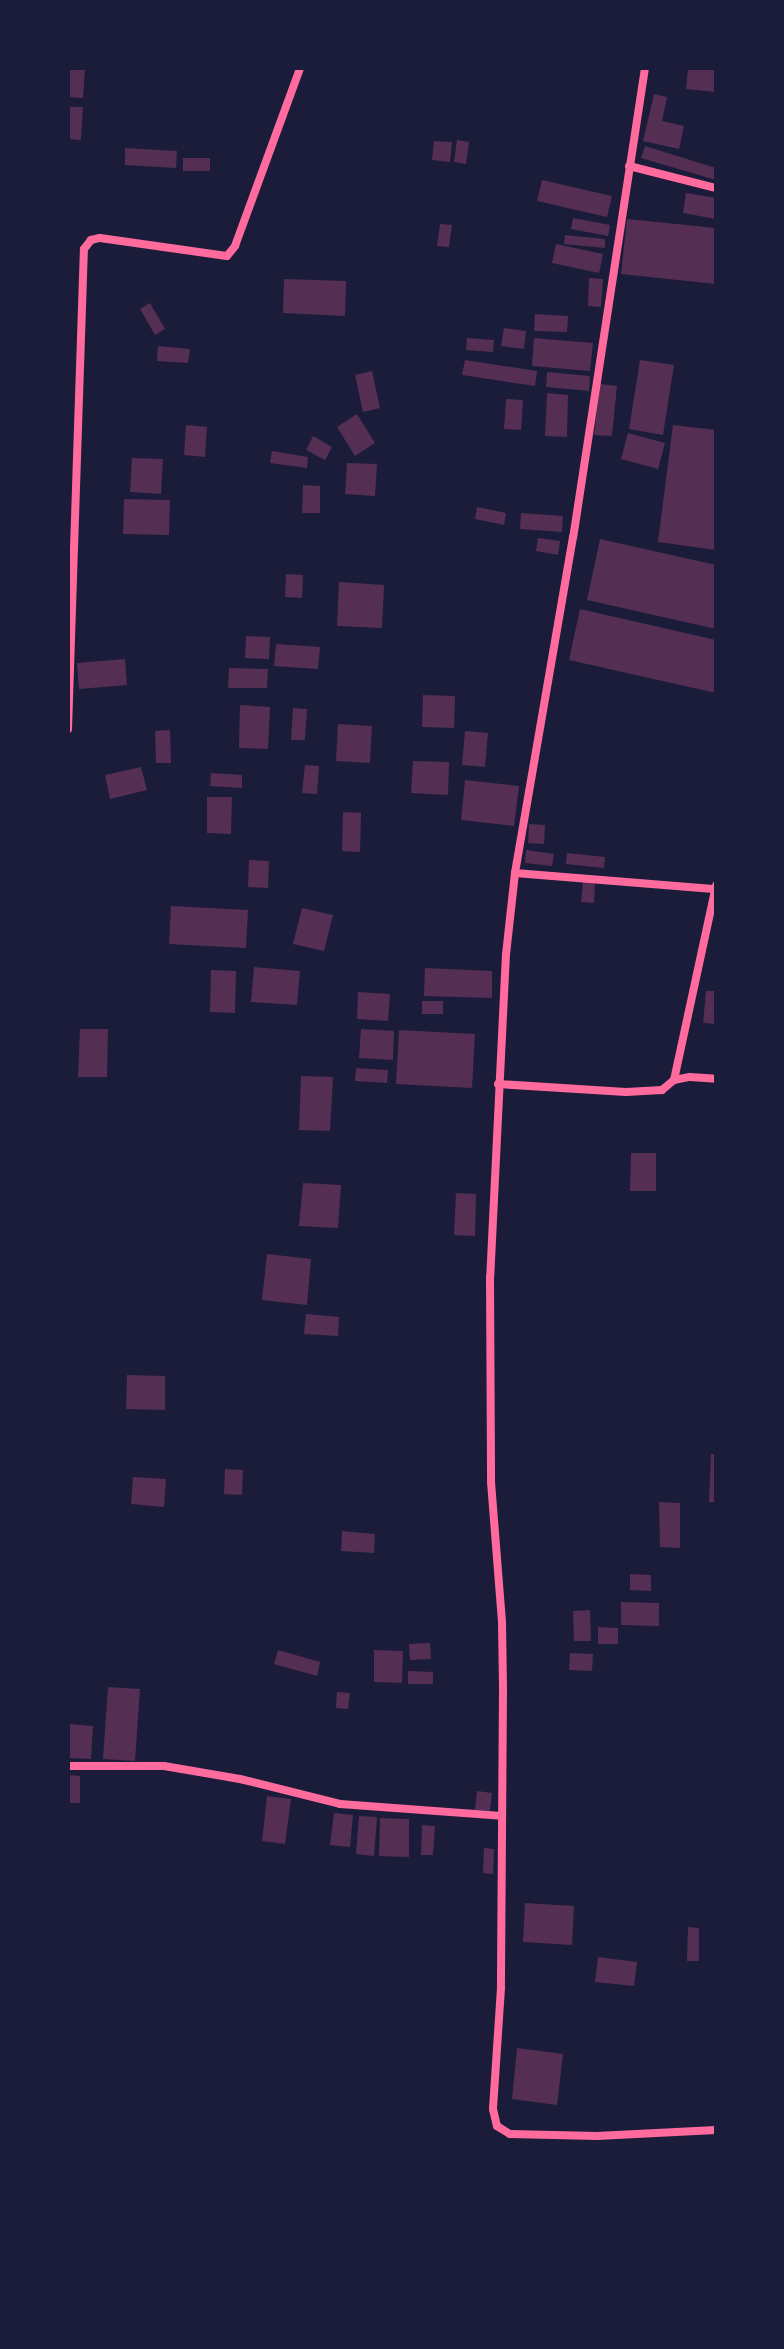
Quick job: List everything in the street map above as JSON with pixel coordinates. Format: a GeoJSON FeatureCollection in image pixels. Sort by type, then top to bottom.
{"type":"FeatureCollection","features":[{"type":"Feature","properties":{"kind":"street"},"geometry":{"type":"LineString","coordinates":[[68,729],[84,249],[91,240],[100,238],[227,256],[235,246],[300,68]]}},
{"type":"Feature","properties":{"kind":"street"},"geometry":{"type":"LineString","coordinates":[[645,68],[573,537],[515,873],[498,1084],[492,1191],[490,1396],[491,1482],[502,1623],[502,1816],[501,1988],[493,2109],[497,2126],[510,2134],[558,2136],[716,2130]]}},
{"type":"Feature","properties":{"kind":"street"},"geometry":{"type":"LineString","coordinates":[[629,166],[716,188]]}},
{"type":"Feature","properties":{"kind":"street"},"geometry":{"type":"LineString","coordinates":[[498,1084],[626,1092],[662,1090],[674,1080],[716,887],[515,873]]}},
{"type":"Feature","properties":{"kind":"street"},"geometry":{"type":"LineString","coordinates":[[674,1080],[716,1079]]}},
{"type":"Feature","properties":{"kind":"street"},"geometry":{"type":"LineString","coordinates":[[68,1766],[164,1766],[240,1779],[340,1804],[502,1816]]}},
{"type":"Feature","properties":{"kind":"building"},"geometry":{"type":"Polygon","coordinates":[[[68,68],[85,68],[83,98],[68,97],[68,68]]]}},
{"type":"Feature","properties":{"kind":"building"},"geometry":{"type":"Polygon","coordinates":[[[688,68],[716,68],[716,92],[686,89],[688,68]]]}},
{"type":"Feature","properties":{"kind":"building"},"geometry":{"type":"Polygon","coordinates":[[[654,94],[667,97],[662,121],[684,126],[679,149],[643,141],[654,94]]]}},
{"type":"Feature","properties":{"kind":"building"},"geometry":{"type":"Polygon","coordinates":[[[68,107],[83,107],[81,140],[68,139],[68,107]]]}},
{"type":"Feature","properties":{"kind":"building"},"geometry":{"type":"Polygon","coordinates":[[[457,140],[469,142],[466,164],[454,162],[457,140]]]}},
{"type":"Feature","properties":{"kind":"building"},"geometry":{"type":"Polygon","coordinates":[[[434,141],[452,142],[450,162],[432,160],[434,141]]]}},
{"type":"Feature","properties":{"kind":"building"},"geometry":{"type":"Polygon","coordinates":[[[645,146],[716,168],[716,180],[641,158],[645,146]]]}},
{"type":"Feature","properties":{"kind":"building"},"geometry":{"type":"Polygon","coordinates":[[[125,148],[177,151],[176,168],[125,165],[125,148]]]}},
{"type":"Feature","properties":{"kind":"building"},"geometry":{"type":"Polygon","coordinates":[[[183,158],[210,158],[210,171],[183,171],[183,158]]]}},
{"type":"Feature","properties":{"kind":"building"},"geometry":{"type":"Polygon","coordinates":[[[542,180],[612,196],[607,217],[537,201],[542,180]]]}},
{"type":"Feature","properties":{"kind":"building"},"geometry":{"type":"Polygon","coordinates":[[[686,193],[716,198],[716,219],[683,213],[686,193]]]}},
{"type":"Feature","properties":{"kind":"building"},"geometry":{"type":"Polygon","coordinates":[[[573,218],[610,225],[608,236],[571,229],[573,218]]]}},
{"type":"Feature","properties":{"kind":"building"},"geometry":{"type":"Polygon","coordinates":[[[627,219],[716,228],[716,284],[621,274],[627,219]]]}},
{"type":"Feature","properties":{"kind":"building"},"geometry":{"type":"Polygon","coordinates":[[[440,224],[452,225],[449,247],[437,246],[440,224]]]}},
{"type":"Feature","properties":{"kind":"building"},"geometry":{"type":"Polygon","coordinates":[[[565,235],[605,239],[605,248],[564,244],[565,235]]]}},
{"type":"Feature","properties":{"kind":"building"},"geometry":{"type":"Polygon","coordinates":[[[556,244],[603,254],[599,273],[552,263],[556,244]]]}},
{"type":"Feature","properties":{"kind":"building"},"geometry":{"type":"Polygon","coordinates":[[[589,278],[603,279],[601,307],[588,306],[589,278]]]}},
{"type":"Feature","properties":{"kind":"building"},"geometry":{"type":"Polygon","coordinates":[[[284,279],[346,281],[345,316],[283,313],[284,279]]]}},
{"type":"Feature","properties":{"kind":"building"},"geometry":{"type":"Polygon","coordinates":[[[150,303],[165,329],[155,335],[140,309],[150,303]]]}},
{"type":"Feature","properties":{"kind":"building"},"geometry":{"type":"Polygon","coordinates":[[[535,314],[568,316],[567,332],[534,331],[535,314]]]}},
{"type":"Feature","properties":{"kind":"building"},"geometry":{"type":"Polygon","coordinates":[[[504,328],[526,331],[524,349],[501,346],[504,328]]]}},
{"type":"Feature","properties":{"kind":"building"},"geometry":{"type":"Polygon","coordinates":[[[467,338],[494,340],[493,352],[466,350],[467,338]]]}},
{"type":"Feature","properties":{"kind":"building"},"geometry":{"type":"Polygon","coordinates":[[[534,338],[593,343],[590,371],[532,366],[534,338]]]}},
{"type":"Feature","properties":{"kind":"building"},"geometry":{"type":"Polygon","coordinates":[[[158,346],[190,349],[188,363],[157,361],[158,346]]]}},
{"type":"Feature","properties":{"kind":"building"},"geometry":{"type":"Polygon","coordinates":[[[465,360],[537,371],[535,386],[462,375],[465,360]]]}},
{"type":"Feature","properties":{"kind":"building"},"geometry":{"type":"Polygon","coordinates":[[[640,360],[674,365],[663,435],[629,429],[640,360]]]}},
{"type":"Feature","properties":{"kind":"building"},"geometry":{"type":"Polygon","coordinates":[[[372,371],[380,408],[363,412],[355,375],[372,371]]]}},
{"type":"Feature","properties":{"kind":"building"},"geometry":{"type":"Polygon","coordinates":[[[547,372],[590,376],[589,391],[546,387],[547,372]]]}},
{"type":"Feature","properties":{"kind":"building"},"geometry":{"type":"Polygon","coordinates":[[[600,384],[617,386],[612,436],[594,435],[600,384]]]}},
{"type":"Feature","properties":{"kind":"building"},"geometry":{"type":"Polygon","coordinates":[[[547,393],[568,395],[567,437],[545,436],[547,393]]]}},
{"type":"Feature","properties":{"kind":"building"},"geometry":{"type":"Polygon","coordinates":[[[506,399],[523,400],[521,430],[504,429],[506,399]]]}},
{"type":"Feature","properties":{"kind":"building"},"geometry":{"type":"Polygon","coordinates":[[[357,414],[375,443],[355,456],[337,427],[357,414]]]}},
{"type":"Feature","properties":{"kind":"building"},"geometry":{"type":"Polygon","coordinates":[[[186,425],[207,427],[205,457],[184,455],[186,425]]]}},
{"type":"Feature","properties":{"kind":"building"},"geometry":{"type":"Polygon","coordinates":[[[673,425],[716,430],[716,550],[658,542],[673,425]]]}},
{"type":"Feature","properties":{"kind":"building"},"geometry":{"type":"Polygon","coordinates":[[[628,433],[665,443],[658,469],[621,459],[628,433]]]}},
{"type":"Feature","properties":{"kind":"building"},"geometry":{"type":"Polygon","coordinates":[[[313,436],[332,447],[325,460],[306,450],[313,436]]]}},
{"type":"Feature","properties":{"kind":"building"},"geometry":{"type":"Polygon","coordinates":[[[272,451],[308,457],[307,468],[270,463],[272,451]]]}},
{"type":"Feature","properties":{"kind":"building"},"geometry":{"type":"Polygon","coordinates":[[[132,458],[163,459],[161,494],[130,492],[132,458]]]}},
{"type":"Feature","properties":{"kind":"building"},"geometry":{"type":"Polygon","coordinates":[[[347,463],[377,464],[375,496],[345,494],[347,463]]]}},
{"type":"Feature","properties":{"kind":"building"},"geometry":{"type":"Polygon","coordinates":[[[303,485],[320,486],[320,513],[302,513],[303,485]]]}},
{"type":"Feature","properties":{"kind":"building"},"geometry":{"type":"Polygon","coordinates":[[[124,499],[170,500],[169,535],[123,534],[124,499]]]}},
{"type":"Feature","properties":{"kind":"building"},"geometry":{"type":"Polygon","coordinates":[[[477,507],[506,513],[504,525],[475,519],[477,507]]]}},
{"type":"Feature","properties":{"kind":"building"},"geometry":{"type":"Polygon","coordinates":[[[521,513],[563,516],[562,532],[520,529],[521,513]]]}},
{"type":"Feature","properties":{"kind":"building"},"geometry":{"type":"Polygon","coordinates":[[[538,538],[560,541],[558,555],[536,551],[538,538]]]}},
{"type":"Feature","properties":{"kind":"building"},"geometry":{"type":"Polygon","coordinates":[[[600,539],[716,565],[716,629],[587,600],[600,539]]]}},
{"type":"Feature","properties":{"kind":"building"},"geometry":{"type":"Polygon","coordinates":[[[286,574],[303,575],[302,598],[285,597],[286,574]]]}},
{"type":"Feature","properties":{"kind":"building"},"geometry":{"type":"Polygon","coordinates":[[[339,582],[384,585],[382,628],[337,626],[339,582]]]}},
{"type":"Feature","properties":{"kind":"building"},"geometry":{"type":"Polygon","coordinates":[[[580,609],[716,640],[716,693],[569,660],[580,609]]]}},
{"type":"Feature","properties":{"kind":"building"},"geometry":{"type":"Polygon","coordinates":[[[246,636],[270,637],[269,659],[245,658],[246,636]]]}},
{"type":"Feature","properties":{"kind":"building"},"geometry":{"type":"Polygon","coordinates":[[[276,644],[320,647],[318,669],[274,666],[276,644]]]}},
{"type":"Feature","properties":{"kind":"building"},"geometry":{"type":"Polygon","coordinates":[[[125,659],[127,685],[79,689],[77,663],[125,659]]]}},
{"type":"Feature","properties":{"kind":"building"},"geometry":{"type":"Polygon","coordinates":[[[229,668],[268,669],[267,688],[228,688],[229,668]]]}},
{"type":"Feature","properties":{"kind":"building"},"geometry":{"type":"Polygon","coordinates":[[[423,695],[455,696],[454,728],[422,727],[423,695]]]}},
{"type":"Feature","properties":{"kind":"building"},"geometry":{"type":"Polygon","coordinates":[[[240,705],[270,707],[268,749],[239,748],[240,705]]]}},
{"type":"Feature","properties":{"kind":"building"},"geometry":{"type":"Polygon","coordinates":[[[293,708],[307,709],[305,740],[291,740],[293,708]]]}},
{"type":"Feature","properties":{"kind":"building"},"geometry":{"type":"Polygon","coordinates":[[[338,724],[372,726],[370,763],[336,761],[338,724]]]}},
{"type":"Feature","properties":{"kind":"building"},"geometry":{"type":"Polygon","coordinates":[[[170,730],[171,763],[156,763],[155,731],[170,730]]]}},
{"type":"Feature","properties":{"kind":"building"},"geometry":{"type":"Polygon","coordinates":[[[465,731],[488,733],[485,767],[462,765],[465,731]]]}},
{"type":"Feature","properties":{"kind":"building"},"geometry":{"type":"Polygon","coordinates":[[[413,761],[449,762],[448,795],[411,793],[413,761]]]}},
{"type":"Feature","properties":{"kind":"building"},"geometry":{"type":"Polygon","coordinates":[[[305,765],[319,766],[317,794],[302,793],[305,765]]]}},
{"type":"Feature","properties":{"kind":"building"},"geometry":{"type":"Polygon","coordinates":[[[141,767],[147,790],[110,799],[105,775],[141,767]]]}},
{"type":"Feature","properties":{"kind":"building"},"geometry":{"type":"Polygon","coordinates":[[[211,773],[242,775],[242,788],[210,786],[211,773]]]}},
{"type":"Feature","properties":{"kind":"building"},"geometry":{"type":"Polygon","coordinates":[[[465,780],[519,786],[514,826],[461,820],[465,780]]]}},
{"type":"Feature","properties":{"kind":"building"},"geometry":{"type":"Polygon","coordinates":[[[207,797],[232,797],[231,834],[207,833],[207,797]]]}},
{"type":"Feature","properties":{"kind":"building"},"geometry":{"type":"Polygon","coordinates":[[[343,812],[361,813],[360,852],[342,851],[343,812]]]}},
{"type":"Feature","properties":{"kind":"building"},"geometry":{"type":"Polygon","coordinates":[[[529,824],[545,825],[544,844],[528,843],[529,824]]]}},
{"type":"Feature","properties":{"kind":"building"},"geometry":{"type":"Polygon","coordinates":[[[526,850],[554,854],[552,866],[525,863],[526,850]]]}},
{"type":"Feature","properties":{"kind":"building"},"geometry":{"type":"Polygon","coordinates":[[[567,853],[605,857],[604,868],[566,864],[567,853]]]}},
{"type":"Feature","properties":{"kind":"building"},"geometry":{"type":"Polygon","coordinates":[[[249,860],[269,861],[268,888],[248,887],[249,860]]]}},
{"type":"Feature","properties":{"kind":"building"},"geometry":{"type":"Polygon","coordinates":[[[583,881],[595,882],[594,903],[581,902],[583,881]]]}},
{"type":"Feature","properties":{"kind":"building"},"geometry":{"type":"Polygon","coordinates":[[[171,906],[248,910],[246,948],[169,944],[171,906]]]}},
{"type":"Feature","properties":{"kind":"building"},"geometry":{"type":"Polygon","coordinates":[[[302,908],[333,915],[324,951],[293,944],[302,908]]]}},
{"type":"Feature","properties":{"kind":"building"},"geometry":{"type":"Polygon","coordinates":[[[254,967],[300,971],[297,1005],[251,1002],[254,967]]]}},
{"type":"Feature","properties":{"kind":"building"},"geometry":{"type":"Polygon","coordinates":[[[425,968],[492,971],[492,998],[424,996],[425,968]]]}},
{"type":"Feature","properties":{"kind":"building"},"geometry":{"type":"Polygon","coordinates":[[[211,970],[236,971],[235,1013],[210,1012],[211,970]]]}},
{"type":"Feature","properties":{"kind":"building"},"geometry":{"type":"Polygon","coordinates":[[[706,991],[716,991],[716,1024],[703,1023],[706,991]]]}},
{"type":"Feature","properties":{"kind":"building"},"geometry":{"type":"Polygon","coordinates":[[[358,992],[390,994],[388,1021],[357,1019],[358,992]]]}},
{"type":"Feature","properties":{"kind":"building"},"geometry":{"type":"Polygon","coordinates":[[[422,1001],[443,1001],[443,1014],[422,1014],[422,1001]]]}},
{"type":"Feature","properties":{"kind":"building"},"geometry":{"type":"Polygon","coordinates":[[[80,1029],[108,1029],[107,1077],[78,1077],[80,1029]]]}},
{"type":"Feature","properties":{"kind":"building"},"geometry":{"type":"Polygon","coordinates":[[[361,1029],[394,1031],[393,1060],[359,1058],[361,1029]]]}},
{"type":"Feature","properties":{"kind":"building"},"geometry":{"type":"Polygon","coordinates":[[[399,1030],[475,1034],[472,1088],[396,1084],[399,1030]]]}},
{"type":"Feature","properties":{"kind":"building"},"geometry":{"type":"Polygon","coordinates":[[[356,1068],[388,1070],[387,1083],[355,1081],[356,1068]]]}},
{"type":"Feature","properties":{"kind":"building"},"geometry":{"type":"Polygon","coordinates":[[[301,1076],[333,1077],[330,1131],[299,1130],[301,1076]]]}},
{"type":"Feature","properties":{"kind":"building"},"geometry":{"type":"Polygon","coordinates":[[[631,1153],[656,1153],[656,1191],[630,1191],[631,1153]]]}},
{"type":"Feature","properties":{"kind":"building"},"geometry":{"type":"Polygon","coordinates":[[[303,1183],[341,1185],[338,1228],[299,1226],[303,1183]]]}},
{"type":"Feature","properties":{"kind":"building"},"geometry":{"type":"Polygon","coordinates":[[[456,1193],[476,1194],[475,1236],[454,1235],[456,1193]]]}},
{"type":"Feature","properties":{"kind":"building"},"geometry":{"type":"Polygon","coordinates":[[[267,1254],[311,1259],[307,1305],[262,1300],[267,1254]]]}},
{"type":"Feature","properties":{"kind":"building"},"geometry":{"type":"Polygon","coordinates":[[[306,1314],[339,1317],[338,1336],[304,1334],[306,1314]]]}},
{"type":"Feature","properties":{"kind":"building"},"geometry":{"type":"Polygon","coordinates":[[[127,1375],[165,1376],[165,1410],[126,1409],[127,1375]]]}},
{"type":"Feature","properties":{"kind":"building"},"geometry":{"type":"Polygon","coordinates":[[[711,1454],[716,1454],[716,1502],[709,1502],[711,1454]]]}},
{"type":"Feature","properties":{"kind":"building"},"geometry":{"type":"Polygon","coordinates":[[[225,1469],[243,1470],[242,1495],[224,1494],[225,1469]]]}},
{"type":"Feature","properties":{"kind":"building"},"geometry":{"type":"Polygon","coordinates":[[[133,1477],[166,1479],[164,1507],[131,1504],[133,1477]]]}},
{"type":"Feature","properties":{"kind":"building"},"geometry":{"type":"Polygon","coordinates":[[[659,1502],[680,1503],[680,1548],[660,1547],[659,1502]]]}},
{"type":"Feature","properties":{"kind":"building"},"geometry":{"type":"Polygon","coordinates":[[[342,1531],[375,1534],[374,1553],[341,1551],[342,1531]]]}},
{"type":"Feature","properties":{"kind":"building"},"geometry":{"type":"Polygon","coordinates":[[[630,1574],[651,1575],[651,1591],[630,1590],[630,1574]]]}},
{"type":"Feature","properties":{"kind":"building"},"geometry":{"type":"Polygon","coordinates":[[[621,1602],[659,1603],[659,1626],[621,1625],[621,1602]]]}},
{"type":"Feature","properties":{"kind":"building"},"geometry":{"type":"Polygon","coordinates":[[[590,1610],[591,1641],[574,1641],[573,1611],[590,1610]]]}},
{"type":"Feature","properties":{"kind":"building"},"geometry":{"type":"Polygon","coordinates":[[[598,1627],[618,1628],[618,1644],[598,1644],[598,1627]]]}},
{"type":"Feature","properties":{"kind":"building"},"geometry":{"type":"Polygon","coordinates":[[[430,1643],[431,1659],[410,1660],[409,1644],[430,1643]]]}},
{"type":"Feature","properties":{"kind":"building"},"geometry":{"type":"Polygon","coordinates":[[[278,1650],[320,1662],[317,1676],[274,1664],[278,1650]]]}},
{"type":"Feature","properties":{"kind":"building"},"geometry":{"type":"Polygon","coordinates":[[[374,1650],[403,1651],[402,1683],[374,1682],[374,1650]]]}},
{"type":"Feature","properties":{"kind":"building"},"geometry":{"type":"Polygon","coordinates":[[[570,1653],[593,1654],[592,1671],[569,1670],[570,1653]]]}},
{"type":"Feature","properties":{"kind":"building"},"geometry":{"type":"Polygon","coordinates":[[[408,1671],[433,1672],[433,1684],[408,1684],[408,1671]]]}},
{"type":"Feature","properties":{"kind":"building"},"geometry":{"type":"Polygon","coordinates":[[[108,1687],[140,1689],[135,1761],[103,1759],[108,1687]]]}},
{"type":"Feature","properties":{"kind":"building"},"geometry":{"type":"Polygon","coordinates":[[[337,1692],[350,1693],[348,1709],[336,1708],[337,1692]]]}},
{"type":"Feature","properties":{"kind":"building"},"geometry":{"type":"Polygon","coordinates":[[[70,1724],[93,1726],[91,1759],[69,1758],[70,1724]]]}},
{"type":"Feature","properties":{"kind":"building"},"geometry":{"type":"Polygon","coordinates":[[[68,1775],[80,1776],[80,1803],[68,1803],[68,1775]]]}},
{"type":"Feature","properties":{"kind":"building"},"geometry":{"type":"Polygon","coordinates":[[[477,1791],[492,1793],[490,1811],[475,1810],[477,1791]]]}},
{"type":"Feature","properties":{"kind":"building"},"geometry":{"type":"Polygon","coordinates":[[[267,1796],[291,1799],[285,1844],[262,1841],[267,1796]]]}},
{"type":"Feature","properties":{"kind":"building"},"geometry":{"type":"Polygon","coordinates":[[[334,1813],[353,1815],[350,1847],[330,1845],[334,1813]]]}},
{"type":"Feature","properties":{"kind":"building"},"geometry":{"type":"Polygon","coordinates":[[[359,1816],[377,1817],[374,1856],[356,1854],[359,1816]]]}},
{"type":"Feature","properties":{"kind":"building"},"geometry":{"type":"Polygon","coordinates":[[[380,1818],[409,1819],[409,1857],[379,1856],[380,1818]]]}},
{"type":"Feature","properties":{"kind":"building"},"geometry":{"type":"Polygon","coordinates":[[[422,1825],[435,1826],[433,1855],[421,1855],[422,1825]]]}},
{"type":"Feature","properties":{"kind":"building"},"geometry":{"type":"Polygon","coordinates":[[[484,1848],[494,1849],[493,1874],[483,1873],[484,1848]]]}},
{"type":"Feature","properties":{"kind":"building"},"geometry":{"type":"Polygon","coordinates":[[[525,1903],[574,1906],[572,1945],[523,1942],[525,1903]]]}},
{"type":"Feature","properties":{"kind":"building"},"geometry":{"type":"Polygon","coordinates":[[[688,1927],[699,1928],[699,1961],[687,1961],[688,1927]]]}},
{"type":"Feature","properties":{"kind":"building"},"geometry":{"type":"Polygon","coordinates":[[[598,1957],[637,1962],[634,1986],[595,1982],[598,1957]]]}},
{"type":"Feature","properties":{"kind":"building"},"geometry":{"type":"Polygon","coordinates":[[[517,2048],[563,2054],[557,2105],[512,2099],[517,2048]]]}}]}
